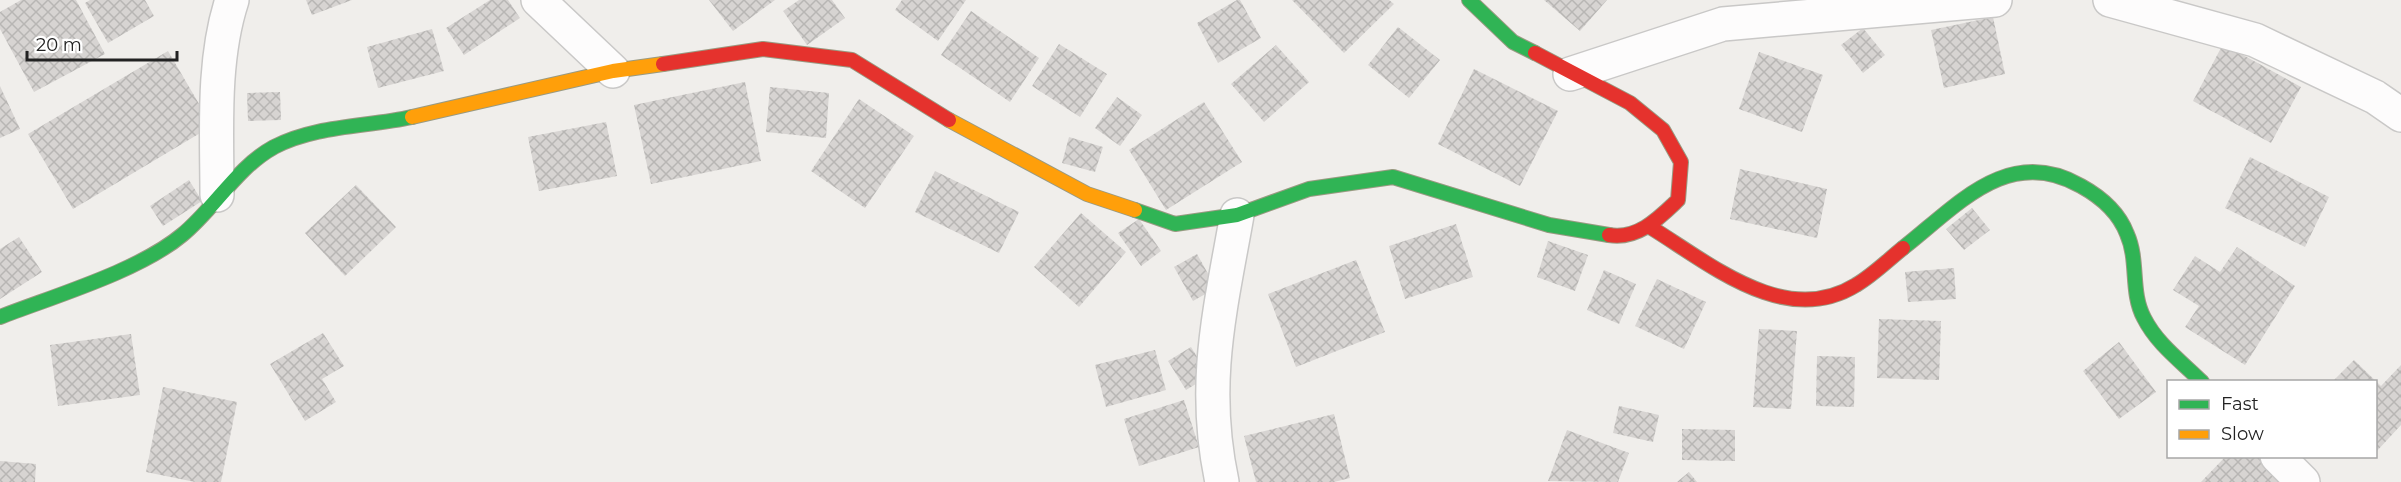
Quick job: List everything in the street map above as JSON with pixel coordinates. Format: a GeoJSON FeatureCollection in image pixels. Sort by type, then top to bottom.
{"type":"FeatureCollection","features":[{"type":"Feature","properties":{"kind":"street"},"geometry":{"type":"LineString","coordinates":[[217,195],[217,104],[225,22],[232,0]]}},
{"type":"Feature","properties":{"kind":"street"},"geometry":{"type":"LineString","coordinates":[[538,0],[613,71]]}},
{"type":"Feature","properties":{"kind":"street"},"geometry":{"type":"LineString","coordinates":[[0,317],[127,268],[182,235],[217,195],[274,147],[316,132],[402,119],[613,71],[763,49],[852,60],[973,134],[1087,194],[1175,224],[1237,215],[1309,189],[1393,177],[1549,225],[1618,237],[1650,227],[1678,200],[1681,162],[1664,130],[1630,103],[1570,74],[1513,42],[1469,0]]}},
{"type":"Feature","properties":{"kind":"street"},"geometry":{"type":"LineString","coordinates":[[1570,74],[1722,24],[1995,0]]}},
{"type":"Feature","properties":{"kind":"street"},"geometry":{"type":"LineString","coordinates":[[2110,0],[2255,40],[2375,97],[2401,115]]}},
{"type":"Feature","properties":{"kind":"street"},"geometry":{"type":"LineString","coordinates":[[1650,227],[1745,285],[1784,298],[1818,299],[1855,286],[1981,187],[2001,176],[2027,171],[2058,174],[2087,189],[2112,207],[2128,235],[2143,316],[2157,339],[2201,380]]}},
{"type":"Feature","properties":{"kind":"street"},"geometry":{"type":"LineString","coordinates":[[1222,482],[1213,440],[1211,396],[1214,345],[1237,215]]}},
{"type":"Feature","properties":{"kind":"street"},"geometry":{"type":"LineString","coordinates":[[2279,458],[2303,482]]}},
{"type":"Feature","properties":{"kind":"building"},"geometry":{"type":"Polygon","coordinates":[[[21,0],[76,0],[105,54],[34,92],[0,29],[0,12],[21,0]]]}},
{"type":"Feature","properties":{"kind":"building"},"geometry":{"type":"Polygon","coordinates":[[[90,0],[145,0],[154,16],[108,43],[85,3],[90,0]]]}},
{"type":"Feature","properties":{"kind":"building"},"geometry":{"type":"Polygon","coordinates":[[[306,0],[352,0],[312,15],[306,0]]]}},
{"type":"Feature","properties":{"kind":"building"},"geometry":{"type":"Polygon","coordinates":[[[490,0],[508,0],[520,18],[464,55],[446,28],[490,0]]]}},
{"type":"Feature","properties":{"kind":"building"},"geometry":{"type":"Polygon","coordinates":[[[709,0],[775,0],[733,31],[709,0]]]}},
{"type":"Feature","properties":{"kind":"building"},"geometry":{"type":"Polygon","coordinates":[[[799,0],[832,0],[845,18],[807,45],[783,11],[799,0]]]}},
{"type":"Feature","properties":{"kind":"building"},"geometry":{"type":"Polygon","coordinates":[[[902,0],[966,0],[938,41],[895,10],[902,0]]]}},
{"type":"Feature","properties":{"kind":"building"},"geometry":{"type":"Polygon","coordinates":[[[1240,0],[1261,38],[1218,63],[1197,23],[1240,0]]]}},
{"type":"Feature","properties":{"kind":"building"},"geometry":{"type":"Polygon","coordinates":[[[1292,0],[1389,0],[1394,4],[1344,53],[1292,0]]]}},
{"type":"Feature","properties":{"kind":"building"},"geometry":{"type":"Polygon","coordinates":[[[1544,0],[1607,0],[1580,31],[1544,0]]]}},
{"type":"Feature","properties":{"kind":"building"},"geometry":{"type":"Polygon","coordinates":[[[971,11],[1039,58],[1010,102],[941,55],[971,11]]]}},
{"type":"Feature","properties":{"kind":"building"},"geometry":{"type":"Polygon","coordinates":[[[1993,17],[2005,74],[1944,88],[1931,30],[1993,17]]]}},
{"type":"Feature","properties":{"kind":"building"},"geometry":{"type":"Polygon","coordinates":[[[1398,27],[1440,60],[1409,98],[1368,65],[1398,27]]]}},
{"type":"Feature","properties":{"kind":"building"},"geometry":{"type":"Polygon","coordinates":[[[1863,28],[1885,55],[1863,73],[1841,45],[1863,28]]]}},
{"type":"Feature","properties":{"kind":"building"},"geometry":{"type":"Polygon","coordinates":[[[432,29],[444,71],[378,88],[367,47],[432,29]]]}},
{"type":"Feature","properties":{"kind":"building"},"geometry":{"type":"Polygon","coordinates":[[[1059,44],[1107,74],[1080,117],[1032,86],[1059,44]]]}},
{"type":"Feature","properties":{"kind":"building"},"geometry":{"type":"Polygon","coordinates":[[[2223,44],[2301,87],[2271,143],[2193,101],[2223,44]]]}},
{"type":"Feature","properties":{"kind":"building"},"geometry":{"type":"Polygon","coordinates":[[[1276,45],[1309,82],[1264,122],[1231,84],[1276,45]]]}},
{"type":"Feature","properties":{"kind":"building"},"geometry":{"type":"Polygon","coordinates":[[[168,51],[212,126],[73,209],[28,134],[168,51]]]}},
{"type":"Feature","properties":{"kind":"building"},"geometry":{"type":"Polygon","coordinates":[[[1759,52],[1823,75],[1802,132],[1739,109],[1759,52]]]}},
{"type":"Feature","properties":{"kind":"building"},"geometry":{"type":"Polygon","coordinates":[[[1474,69],[1558,111],[1520,186],[1438,144],[1474,69]]]}},
{"type":"Feature","properties":{"kind":"building"},"geometry":{"type":"Polygon","coordinates":[[[745,82],[761,161],[651,184],[634,105],[745,82]]]}},
{"type":"Feature","properties":{"kind":"building"},"geometry":{"type":"Polygon","coordinates":[[[0,86],[20,129],[0,138],[0,86]]]}},
{"type":"Feature","properties":{"kind":"building"},"geometry":{"type":"Polygon","coordinates":[[[770,87],[829,93],[826,138],[766,132],[770,87]]]}},
{"type":"Feature","properties":{"kind":"building"},"geometry":{"type":"Polygon","coordinates":[[[280,92],[281,120],[248,121],[247,93],[280,92]]]}},
{"type":"Feature","properties":{"kind":"building"},"geometry":{"type":"Polygon","coordinates":[[[1117,97],[1142,115],[1120,146],[1095,128],[1117,97]]]}},
{"type":"Feature","properties":{"kind":"building"},"geometry":{"type":"Polygon","coordinates":[[[859,99],[914,136],[865,208],[811,171],[859,99]]]}},
{"type":"Feature","properties":{"kind":"building"},"geometry":{"type":"Polygon","coordinates":[[[1204,102],[1242,162],[1166,210],[1129,150],[1204,102]]]}},
{"type":"Feature","properties":{"kind":"building"},"geometry":{"type":"Polygon","coordinates":[[[606,122],[617,176],[539,191],[528,137],[606,122]]]}},
{"type":"Feature","properties":{"kind":"building"},"geometry":{"type":"Polygon","coordinates":[[[1069,137],[1103,147],[1095,172],[1062,163],[1069,137]]]}},
{"type":"Feature","properties":{"kind":"building"},"geometry":{"type":"Polygon","coordinates":[[[2250,157],[2329,197],[2305,247],[2225,208],[2250,157]]]}},
{"type":"Feature","properties":{"kind":"building"},"geometry":{"type":"Polygon","coordinates":[[[1740,169],[1827,189],[1817,238],[1730,219],[1740,169]]]}},
{"type":"Feature","properties":{"kind":"building"},"geometry":{"type":"Polygon","coordinates":[[[935,171],[1019,212],[999,253],[915,212],[935,171]]]}},
{"type":"Feature","properties":{"kind":"building"},"geometry":{"type":"Polygon","coordinates":[[[189,180],[202,201],[163,226],[150,206],[189,180]]]}},
{"type":"Feature","properties":{"kind":"building"},"geometry":{"type":"Polygon","coordinates":[[[356,185],[396,227],[345,276],[305,233],[356,185]]]}},
{"type":"Feature","properties":{"kind":"building"},"geometry":{"type":"Polygon","coordinates":[[[1972,208],[1990,230],[1964,250],[1946,229],[1972,208]]]}},
{"type":"Feature","properties":{"kind":"building"},"geometry":{"type":"Polygon","coordinates":[[[1081,213],[1126,252],[1079,307],[1034,267],[1081,213]]]}},
{"type":"Feature","properties":{"kind":"building"},"geometry":{"type":"Polygon","coordinates":[[[1139,219],[1161,251],[1141,266],[1118,233],[1139,219]]]}},
{"type":"Feature","properties":{"kind":"building"},"geometry":{"type":"Polygon","coordinates":[[[1456,224],[1473,277],[1405,299],[1389,246],[1456,224]]]}},
{"type":"Feature","properties":{"kind":"building"},"geometry":{"type":"Polygon","coordinates":[[[19,237],[42,272],[0,299],[0,249],[19,237]]]}},
{"type":"Feature","properties":{"kind":"building"},"geometry":{"type":"Polygon","coordinates":[[[1548,241],[1588,255],[1575,291],[1537,277],[1548,241]]]}},
{"type":"Feature","properties":{"kind":"building"},"geometry":{"type":"Polygon","coordinates":[[[2237,247],[2295,286],[2245,365],[2185,327],[2199,306],[2173,290],[2195,256],[2220,272],[2237,247]]]}},
{"type":"Feature","properties":{"kind":"building"},"geometry":{"type":"Polygon","coordinates":[[[1197,254],[1216,288],[1193,301],[1174,267],[1197,254]]]}},
{"type":"Feature","properties":{"kind":"building"},"geometry":{"type":"Polygon","coordinates":[[[1356,260],[1385,332],[1296,367],[1268,294],[1356,260]]]}},
{"type":"Feature","properties":{"kind":"building"},"geometry":{"type":"Polygon","coordinates":[[[1954,268],[1956,299],[1908,302],[1905,272],[1954,268]]]}},
{"type":"Feature","properties":{"kind":"building"},"geometry":{"type":"Polygon","coordinates":[[[1604,270],[1636,284],[1619,324],[1587,310],[1604,270]]]}},
{"type":"Feature","properties":{"kind":"building"},"geometry":{"type":"Polygon","coordinates":[[[1657,279],[1706,302],[1684,349],[1635,326],[1657,279]]]}},
{"type":"Feature","properties":{"kind":"building"},"geometry":{"type":"Polygon","coordinates":[[[1879,319],[1941,321],[1939,380],[1877,378],[1879,319]]]}},
{"type":"Feature","properties":{"kind":"building"},"geometry":{"type":"Polygon","coordinates":[[[1759,329],[1797,331],[1791,409],[1753,407],[1759,329]]]}},
{"type":"Feature","properties":{"kind":"building"},"geometry":{"type":"Polygon","coordinates":[[[323,333],[344,366],[322,379],[336,402],[305,421],[270,364],[323,333]]]}},
{"type":"Feature","properties":{"kind":"building"},"geometry":{"type":"Polygon","coordinates":[[[131,334],[140,395],[58,406],[50,345],[131,334]]]}},
{"type":"Feature","properties":{"kind":"building"},"geometry":{"type":"Polygon","coordinates":[[[2119,342],[2156,392],[2119,419],[2083,371],[2119,342]]]}},
{"type":"Feature","properties":{"kind":"building"},"geometry":{"type":"Polygon","coordinates":[[[1191,347],[1209,376],[1186,390],[1168,361],[1191,347]]]}},
{"type":"Feature","properties":{"kind":"building"},"geometry":{"type":"Polygon","coordinates":[[[1155,350],[1166,390],[1106,407],[1095,365],[1155,350]]]}},
{"type":"Feature","properties":{"kind":"building"},"geometry":{"type":"Polygon","coordinates":[[[1817,356],[1855,357],[1854,407],[1816,406],[1817,356]]]}},
{"type":"Feature","properties":{"kind":"building"},"geometry":{"type":"Polygon","coordinates":[[[2354,360],[2375,380],[2334,380],[2354,360]]]}},
{"type":"Feature","properties":{"kind":"building"},"geometry":{"type":"Polygon","coordinates":[[[2401,365],[2401,425],[2377,451],[2377,382],[2381,386],[2401,365]]]}},
{"type":"Feature","properties":{"kind":"building"},"geometry":{"type":"Polygon","coordinates":[[[163,387],[237,402],[221,482],[195,482],[146,472],[163,387]]]}},
{"type":"Feature","properties":{"kind":"building"},"geometry":{"type":"Polygon","coordinates":[[[1184,400],[1199,447],[1139,466],[1124,419],[1184,400]]]}},
{"type":"Feature","properties":{"kind":"building"},"geometry":{"type":"Polygon","coordinates":[[[1619,406],[1659,415],[1653,442],[1613,433],[1619,406]]]}},
{"type":"Feature","properties":{"kind":"building"},"geometry":{"type":"Polygon","coordinates":[[[1334,414],[1350,478],[1334,482],[1256,482],[1244,436],[1334,414]]]}},
{"type":"Feature","properties":{"kind":"building"},"geometry":{"type":"Polygon","coordinates":[[[1682,429],[1735,430],[1735,461],[1682,460],[1682,429]]]}},
{"type":"Feature","properties":{"kind":"building"},"geometry":{"type":"Polygon","coordinates":[[[1567,430],[1629,453],[1618,482],[1548,481],[1567,430]]]}},
{"type":"Feature","properties":{"kind":"building"},"geometry":{"type":"Polygon","coordinates":[[[2224,458],[2259,458],[2284,482],[2201,482],[2224,458]]]}},
{"type":"Feature","properties":{"kind":"building"},"geometry":{"type":"Polygon","coordinates":[[[0,461],[36,464],[35,482],[0,482],[0,461]]]}},
{"type":"Feature","properties":{"kind":"building"},"geometry":{"type":"Polygon","coordinates":[[[1689,472],[1697,482],[1677,482],[1689,472]]]}},
{"type":"Feature","properties":{"kind":"traffic: fast"},"geometry":{"type":"LineString","coordinates":[[1469,0],[1513,42],[1535,53]]}},
{"type":"Feature","properties":{"kind":"traffic: fast"},"geometry":{"type":"LineString","coordinates":[[0,317],[95,282],[164,248],[194,224],[248,166],[274,147],[324,130],[412,117]]}},
{"type":"Feature","properties":{"kind":"traffic: fast"},"geometry":{"type":"LineString","coordinates":[[1903,248],[1964,199],[2007,176],[2030,172],[2055,175],[2081,186],[2108,206],[2124,226],[2131,244],[2137,298],[2144,318],[2163,344],[2200,380]]}},
{"type":"Feature","properties":{"kind":"traffic: fast"},"geometry":{"type":"LineString","coordinates":[[1135,210],[1175,224],[1237,215],[1309,189],[1393,177],[1549,225],[1609,235]]}},
{"type":"Feature","properties":{"kind":"traffic: slow"},"geometry":{"type":"LineString","coordinates":[[412,117],[613,71],[663,64]]}},
{"type":"Feature","properties":{"kind":"traffic: slow"},"geometry":{"type":"LineString","coordinates":[[949,120],[1087,194],[1135,210]]}},
{"type":"Feature","properties":{"kind":"traffic: jam"},"geometry":{"type":"LineString","coordinates":[[663,64],[763,49],[852,60],[949,120]]}},
{"type":"Feature","properties":{"kind":"traffic: jam"},"geometry":{"type":"LineString","coordinates":[[1535,53],[1630,103],[1663,130],[1681,162],[1678,200],[1639,231],[1620,236],[1609,235]]}},
{"type":"Feature","properties":{"kind":"traffic: jam"},"geometry":{"type":"LineString","coordinates":[[1650,227],[1722,273],[1748,286],[1775,295],[1802,300],[1829,297],[1856,285],[1903,248]]}}]}
